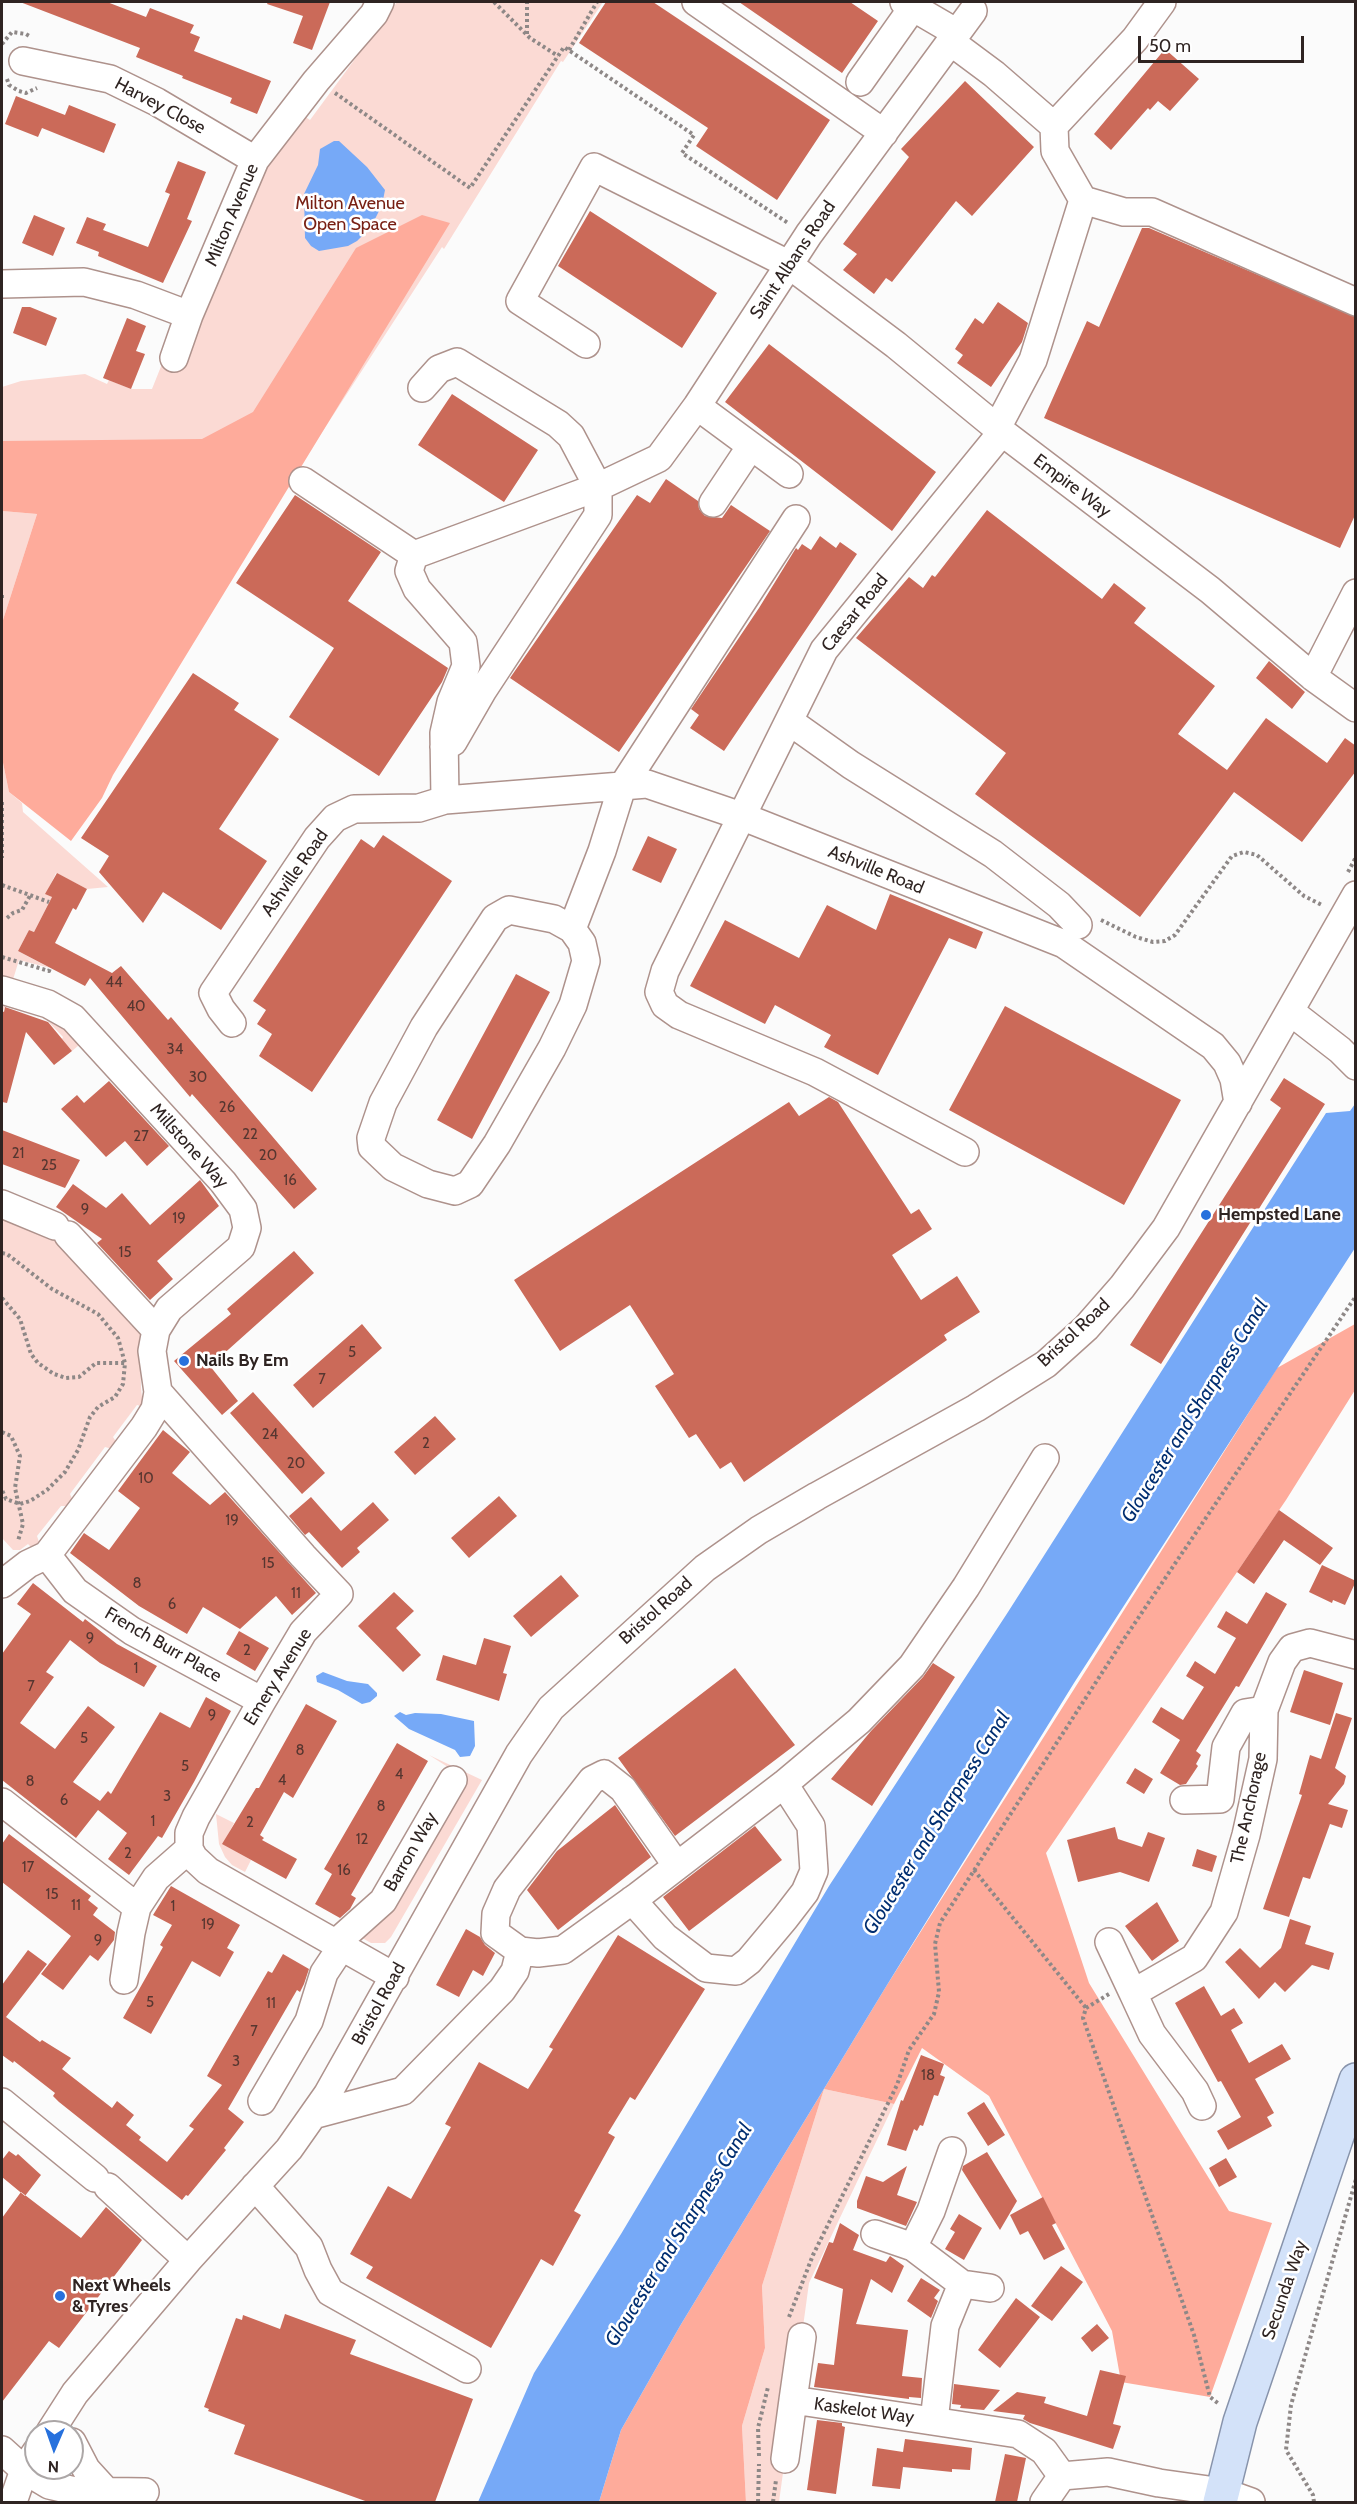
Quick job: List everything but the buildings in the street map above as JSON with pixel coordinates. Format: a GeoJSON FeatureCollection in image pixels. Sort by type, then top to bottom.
{"type":"FeatureCollection","features":[{"type":"Feature","properties":{"kind":"main road","name":"Secunda Way"},"geometry":{"type":"LineString","coordinates":[[1231,2499],[1240,2422],[1356,2080]]}},
{"type":"Feature","properties":{"kind":"street","name":"Milton Avenue"},"geometry":{"type":"LineString","coordinates":[[174,358],[189,315],[255,160],[316,81],[374,14],[380,2]]}},
{"type":"Feature","properties":{"kind":"street"},"geometry":{"type":"LineString","coordinates":[[696,2],[884,133]]}},
{"type":"Feature","properties":{"kind":"street"},"geometry":{"type":"LineString","coordinates":[[1162,2],[1135,39],[1054,126],[1055,151],[1083,200],[1124,212],[1152,212],[1356,302]]}},
{"type":"Feature","properties":{"kind":"street"},"geometry":{"type":"LineString","coordinates":[[860,82],[908,4],[954,38],[1054,126]]}},
{"type":"Feature","properties":{"kind":"street","name":"Saint Albans Road"},"geometry":{"type":"LineString","coordinates":[[414,555],[598,487],[659,458],[697,406],[788,264],[973,11]]}},
{"type":"Feature","properties":{"kind":"street","name":"Harvey Close"},"geometry":{"type":"LineString","coordinates":[[16,66],[110,79],[157,102],[255,160]]}},
{"type":"Feature","properties":{"kind":"street","name":"Empire Way"},"geometry":{"type":"LineString","coordinates":[[586,344],[520,301],[594,167],[788,264],[896,345],[1000,430],[1210,590],[1313,677],[1356,708]]}},
{"type":"Feature","properties":{"kind":"street","name":"Caesar Road"},"geometry":{"type":"LineString","coordinates":[[965,1152],[815,1072],[679,1015],[665,1005],[659,992],[665,971],[824,650],[1000,430],[1033,360],[1083,200]]}},
{"type":"Feature","properties":{"kind":"street"},"geometry":{"type":"LineString","coordinates":[[2,284],[84,282],[136,295],[189,315]]}},
{"type":"Feature","properties":{"kind":"street"},"geometry":{"type":"LineString","coordinates":[[422,388],[439,369],[457,362],[558,424],[570,436],[598,487],[598,515],[483,690],[453,742],[444,740]]}},
{"type":"Feature","properties":{"kind":"street"},"geometry":{"type":"LineString","coordinates":[[697,406],[789,474]]}},
{"type":"Feature","properties":{"kind":"street"},"geometry":{"type":"LineString","coordinates":[[712,503],[751,446]]}},
{"type":"Feature","properties":{"kind":"street"},"geometry":{"type":"LineString","coordinates":[[303,481],[414,555],[410,571],[417,588],[463,642],[466,666],[451,702],[444,740],[446,800]]}},
{"type":"Feature","properties":{"kind":"street"},"geometry":{"type":"LineString","coordinates":[[572,929],[622,788],[796,519]]}},
{"type":"Feature","properties":{"kind":"street"},"geometry":{"type":"LineString","coordinates":[[1313,677],[1356,593]]}},
{"type":"Feature","properties":{"kind":"street"},"geometry":{"type":"LineString","coordinates":[[789,721],[851,765],[993,854],[1059,905],[1078,925]]}},
{"type":"Feature","properties":{"kind":"street","name":"Ashville Road"},"geometry":{"type":"LineString","coordinates":[[232,1023],[221,1009],[213,993],[317,838],[335,818],[354,809],[419,808],[446,800],[622,788],[647,784],[741,816],[1064,944],[1213,1046],[1227,1063],[1234,1079],[1238,1103]]}},
{"type":"Feature","properties":{"kind":"street","name":"Bristol Road"},"geometry":{"type":"LineString","coordinates":[[68,2419],[75,2393],[188,2260],[289,2149],[327,2095],[519,1754],[551,1708],[705,1568],[759,1530],[976,1408],[1046,1364],[1086,1328],[1122,1287],[1166,1228],[1350,906]]}},
{"type":"Feature","properties":{"kind":"street"},"geometry":{"type":"LineString","coordinates":[[509,910],[554,919],[572,929],[582,943],[586,961],[573,1005],[552,1047],[470,1184],[455,1191],[428,1184],[393,1167],[372,1147],[371,1138],[383,1103],[424,1027],[495,918],[509,910]]}},
{"type":"Feature","properties":{"kind":"street","name":"Millstone Way"},"geometry":{"type":"LineString","coordinates":[[2,1584],[28,1564],[47,1555],[144,1427],[155,1409],[158,1392],[152,1351],[156,1330],[169,1309],[241,1247],[248,1228],[243,1209],[223,1182],[73,1018],[48,1004],[6,991]]}},
{"type":"Feature","properties":{"kind":"street"},"geometry":{"type":"LineString","coordinates":[[1291,1012],[1340,1050],[1355,1066]]}},
{"type":"Feature","properties":{"kind":"street"},"geometry":{"type":"LineString","coordinates":[[2,1204],[62,1230],[156,1330]]}},
{"type":"Feature","properties":{"kind":"street","name":"Emery Avenue"},"geometry":{"type":"LineString","coordinates":[[158,1392],[339,1594],[303,1632],[262,1701],[192,1825],[189,1833],[189,1849]]}},
{"type":"Feature","properties":{"kind":"street"},"geometry":{"type":"LineString","coordinates":[[677,1866],[623,1789],[604,1774],[592,1780],[507,1889],[496,1914],[495,1933],[520,1951],[538,1953],[562,1950],[632,1900],[677,1866],[784,1784],[825,1752],[859,1721],[912,1666],[966,1587],[1045,1458]]}},
{"type":"Feature","properties":{"kind":"street","name":"French Burr Place"},"geometry":{"type":"LineString","coordinates":[[47,1555],[75,1591],[132,1631],[262,1701]]}},
{"type":"Feature","properties":{"kind":"street","name":"The Anchorage"},"geometry":{"type":"LineString","coordinates":[[1130,1988],[1194,1958],[1224,1912],[1246,1835],[1263,1759],[1264,1710],[1282,1662],[1292,1648],[1310,1643],[1356,1655]]}},
{"type":"Feature","properties":{"kind":"street"},"geometry":{"type":"LineString","coordinates":[[1184,1800],[1220,1799],[1226,1747],[1245,1713],[1264,1710]]}},
{"type":"Feature","properties":{"kind":"street","name":"Barron Way"},"geometry":{"type":"LineString","coordinates":[[262,2101],[309,2021],[324,1973],[339,1945],[383,1901],[453,1780]]}},
{"type":"Feature","properties":{"kind":"street"},"geometry":{"type":"LineString","coordinates":[[632,1900],[665,1937],[706,1968],[736,1971],[757,1952],[785,1918],[805,1892],[814,1871],[811,1826],[784,1784]]}},
{"type":"Feature","properties":{"kind":"street"},"geometry":{"type":"LineString","coordinates":[[2,1802],[137,1907]]}},
{"type":"Feature","properties":{"kind":"street"},"geometry":{"type":"LineString","coordinates":[[124,1980],[137,1907],[156,1878],[189,1849],[194,1858],[208,1871],[395,1977]]}},
{"type":"Feature","properties":{"kind":"street"},"geometry":{"type":"LineString","coordinates":[[1109,1942],[1152,2034],[1195,2091],[1202,2106]]}},
{"type":"Feature","properties":{"kind":"street"},"geometry":{"type":"LineString","coordinates":[[313,2115],[403,2091],[502,1990],[515,1971],[520,1951]]}},
{"type":"Feature","properties":{"kind":"street"},"geometry":{"type":"LineString","coordinates":[[2,2102],[101,2183],[188,2260]]}},
{"type":"Feature","properties":{"kind":"street"},"geometry":{"type":"LineString","coordinates":[[913,2247],[931,2211],[952,2151]]}},
{"type":"Feature","properties":{"kind":"street"},"geometry":{"type":"LineString","coordinates":[[255,2186],[309,2247],[330,2292],[467,2369]]}},
{"type":"Feature","properties":{"kind":"street"},"geometry":{"type":"LineString","coordinates":[[875,2234],[913,2247],[962,2284],[990,2288]]}},
{"type":"Feature","properties":{"kind":"street","name":"Kaskelot Way"},"geometry":{"type":"LineString","coordinates":[[934,2421],[945,2326],[962,2284]]}},
{"type":"Feature","properties":{"kind":"street","name":"Kaskelot Way"},"geometry":{"type":"LineString","coordinates":[[785,2459],[793,2400],[795,2329]]}},
{"type":"Feature","properties":{"kind":"street","name":"Kaskelot Way"},"geometry":{"type":"LineString","coordinates":[[793,2400],[1018,2434],[1044,2451],[1062,2476]]}},
{"type":"Feature","properties":{"kind":"street"},"geometry":{"type":"LineString","coordinates":[[2,2450],[24,2459]]}},
{"type":"Feature","properties":{"kind":"street"},"geometry":{"type":"LineString","coordinates":[[84,2465],[107,2492]]}},
{"type":"Feature","properties":{"kind":"street"},"geometry":{"type":"LineString","coordinates":[[1044,2502],[1062,2476],[1108,2472],[1231,2499]]}},
{"type":"Feature","properties":{"kind":"street"},"geometry":{"type":"LineString","coordinates":[[13,2502],[24,2475]]}},
{"type":"Feature","properties":{"kind":"street"},"geometry":{"type":"LineString","coordinates":[[45,2480],[49,2485],[75,2491],[145,2492]]}},
{"type":"Feature","properties":{"kind":"path"},"geometry":{"type":"LineString","coordinates":[[494,2],[527,34],[558,56]]}},
{"type":"Feature","properties":{"kind":"path"},"geometry":{"type":"LineString","coordinates":[[527,2],[527,34]]}},
{"type":"Feature","properties":{"kind":"path"},"geometry":{"type":"LineString","coordinates":[[569,50],[597,2]]}},
{"type":"Feature","properties":{"kind":"path"},"geometry":{"type":"LineString","coordinates":[[2,33],[6,38],[2,44]]}},
{"type":"Feature","properties":{"kind":"path"},"geometry":{"type":"LineString","coordinates":[[316,81],[470,188],[564,47],[694,135],[682,153],[791,225]]}},
{"type":"Feature","properties":{"kind":"path"},"geometry":{"type":"LineString","coordinates":[[16,66],[6,82],[19,91],[31,91],[43,83]]}},
{"type":"Feature","properties":{"kind":"path"},"geometry":{"type":"LineString","coordinates":[[2,802],[2,858]]}},
{"type":"Feature","properties":{"kind":"path"},"geometry":{"type":"LineString","coordinates":[[1078,925],[1085,919],[1096,917],[1136,937],[1153,942],[1165,941],[1175,935],[1232,856],[1244,852],[1257,855],[1304,896],[1350,906]]}},
{"type":"Feature","properties":{"kind":"path"},"geometry":{"type":"LineString","coordinates":[[2,885],[49,902]]}},
{"type":"Feature","properties":{"kind":"path"},"geometry":{"type":"LineString","coordinates":[[7,918],[22,910],[31,894]]}},
{"type":"Feature","properties":{"kind":"path"},"geometry":{"type":"LineString","coordinates":[[2,957],[49,971],[50,968]]}},
{"type":"Feature","properties":{"kind":"path"},"geometry":{"type":"LineString","coordinates":[[2,1253],[7,1254],[52,1289],[98,1314],[118,1338],[125,1363],[123,1384],[115,1397],[98,1407],[90,1417],[78,1450],[65,1472],[47,1490],[30,1501],[20,1504],[6,1499],[2,1490]]}},
{"type":"Feature","properties":{"kind":"path"},"geometry":{"type":"LineString","coordinates":[[795,2329],[813,2255],[897,2085],[909,2050],[934,2014],[939,1992],[935,1944],[940,1923],[1122,1642],[1356,1296]]}},
{"type":"Feature","properties":{"kind":"path"},"geometry":{"type":"LineString","coordinates":[[2,1298],[20,1319],[31,1354],[38,1363],[54,1374],[66,1378],[79,1377],[96,1363],[125,1363]]}},
{"type":"Feature","properties":{"kind":"path"},"geometry":{"type":"LineString","coordinates":[[2,1432],[11,1436],[20,1456],[15,1488],[23,1524],[17,1546]]}},
{"type":"Feature","properties":{"kind":"path"},"geometry":{"type":"LineString","coordinates":[[974,1870],[1086,2008]]}},
{"type":"Feature","properties":{"kind":"path"},"geometry":{"type":"LineString","coordinates":[[1086,2008],[1130,1988]]}},
{"type":"Feature","properties":{"kind":"path"},"geometry":{"type":"LineString","coordinates":[[1086,2008],[1083,2019],[1194,2335],[1210,2397],[1240,2422]]}},
{"type":"Feature","properties":{"kind":"path"},"geometry":{"type":"LineString","coordinates":[[1314,2502],[1286,2450],[1291,2405],[1356,2179]]}},
{"type":"Feature","properties":{"kind":"path"},"geometry":{"type":"LineString","coordinates":[[758,2502],[760,2478],[758,2428],[769,2384]]}},
{"type":"Feature","properties":{"kind":"green space","name":"Milton Avenue Open Space"},"geometry":{"type":"Polygon","coordinates":[[[397,2],[603,2],[563,62],[561,61],[444,249],[442,247],[284,491],[2,494],[2,387],[21,381],[85,374],[107,384],[109,380],[131,389],[152,389],[164,359],[185,363],[263,172],[304,116],[310,120],[397,2]]]}},
{"type":"Feature","properties":{"kind":"green space"},"geometry":{"type":"Polygon","coordinates":[[[2,511],[37,514],[2,623],[2,511]]]}},
{"type":"Feature","properties":{"kind":"green space"},"geometry":{"type":"Polygon","coordinates":[[[2,758],[9,792],[22,803],[23,812],[108,887],[87,889],[56,873],[46,894],[52,897],[34,932],[29,930],[18,951],[50,968],[19,960],[7,999],[45,1011],[85,1040],[72,1051],[62,1039],[63,1037],[43,1016],[6,1005],[2,1013],[2,758]]]}},
{"type":"Feature","properties":{"kind":"green space"},"geometry":{"type":"Polygon","coordinates":[[[2,1212],[49,1231],[132,1326],[140,1324],[144,1328],[140,1351],[141,1388],[142,1397],[148,1400],[145,1407],[137,1405],[113,1437],[117,1443],[112,1449],[105,1447],[70,1494],[73,1501],[69,1506],[61,1506],[37,1536],[39,1542],[32,1548],[28,1544],[20,1550],[13,1550],[2,1538],[2,1212]]]}},
{"type":"Feature","properties":{"kind":"green space"},"geometry":{"type":"Polygon","coordinates":[[[429,1755],[482,1780],[391,1937],[385,1943],[371,1943],[357,1935],[465,1778],[429,1755]]]}},
{"type":"Feature","properties":{"kind":"green space"},"geometry":{"type":"Polygon","coordinates":[[[216,1814],[234,1823],[223,1844],[251,1860],[245,1872],[232,1865],[225,1857],[219,1844],[216,1814]]]}},
{"type":"Feature","properties":{"kind":"green space"},"geometry":{"type":"Polygon","coordinates":[[[824,2089],[894,2104],[809,2283],[779,2502],[746,2502],[742,2426],[765,2348],[762,2286],[824,2089]]]}},
{"type":"Feature","properties":{"kind":"shaded area"},"geometry":{"type":"Polygon","coordinates":[[[422,215],[450,223],[113,775],[102,798],[71,841],[9,792],[2,758],[2,623],[37,514],[2,511],[2,441],[202,439],[253,412],[356,248],[422,215]]]}},
{"type":"Feature","properties":{"kind":"shaded area"},"geometry":{"type":"Polygon","coordinates":[[[1355,1324],[1355,1390],[1286,1500],[1046,1853],[1089,1983],[1229,2211],[1272,2223],[1210,2397],[1121,2382],[1112,2331],[989,2096],[922,2048],[894,2104],[824,2089],[762,2286],[765,2348],[742,2426],[746,2502],[599,2502],[621,2430],[680,2326],[887,1985],[1277,1368],[1355,1324]]]}},
{"type":"Feature","properties":{"kind":"water"},"geometry":{"type":"Polygon","coordinates":[[[334,141],[339,141],[367,167],[385,190],[382,205],[371,227],[357,241],[348,246],[319,251],[305,238],[304,194],[318,165],[320,149],[334,141]]]}},
{"type":"Feature","properties":{"kind":"water","name":"Gloucester and Sharpness Canal"},"geometry":{"type":"Polygon","coordinates":[[[1355,1104],[1355,1248],[1074,1683],[680,2326],[621,2430],[599,2502],[478,2502],[534,2373],[621,2234],[829,1886],[1008,1612],[1326,1113],[1350,1111],[1355,1104]]]}},
{"type":"Feature","properties":{"kind":"water"},"geometry":{"type":"Polygon","coordinates":[[[323,1672],[347,1681],[368,1684],[377,1696],[370,1702],[362,1704],[338,1690],[317,1682],[316,1676],[323,1672]]]}},
{"type":"Feature","properties":{"kind":"water"},"geometry":{"type":"Polygon","coordinates":[[[400,1712],[406,1715],[441,1714],[474,1721],[475,1746],[470,1756],[460,1757],[455,1750],[409,1729],[394,1716],[400,1712]]]}},
{"type":"Feature","properties":{"kind":"place","name":"Hempsted Lane"},"geometry":{"type":"Point","coordinates":[1206,1215]}},
{"type":"Feature","properties":{"kind":"place","name":"Nails By Em"},"geometry":{"type":"Point","coordinates":[184,1361]}},
{"type":"Feature","properties":{"kind":"place","name":"Next Wheels & Tyres"},"geometry":{"type":"Point","coordinates":[60,2296]}}]}
